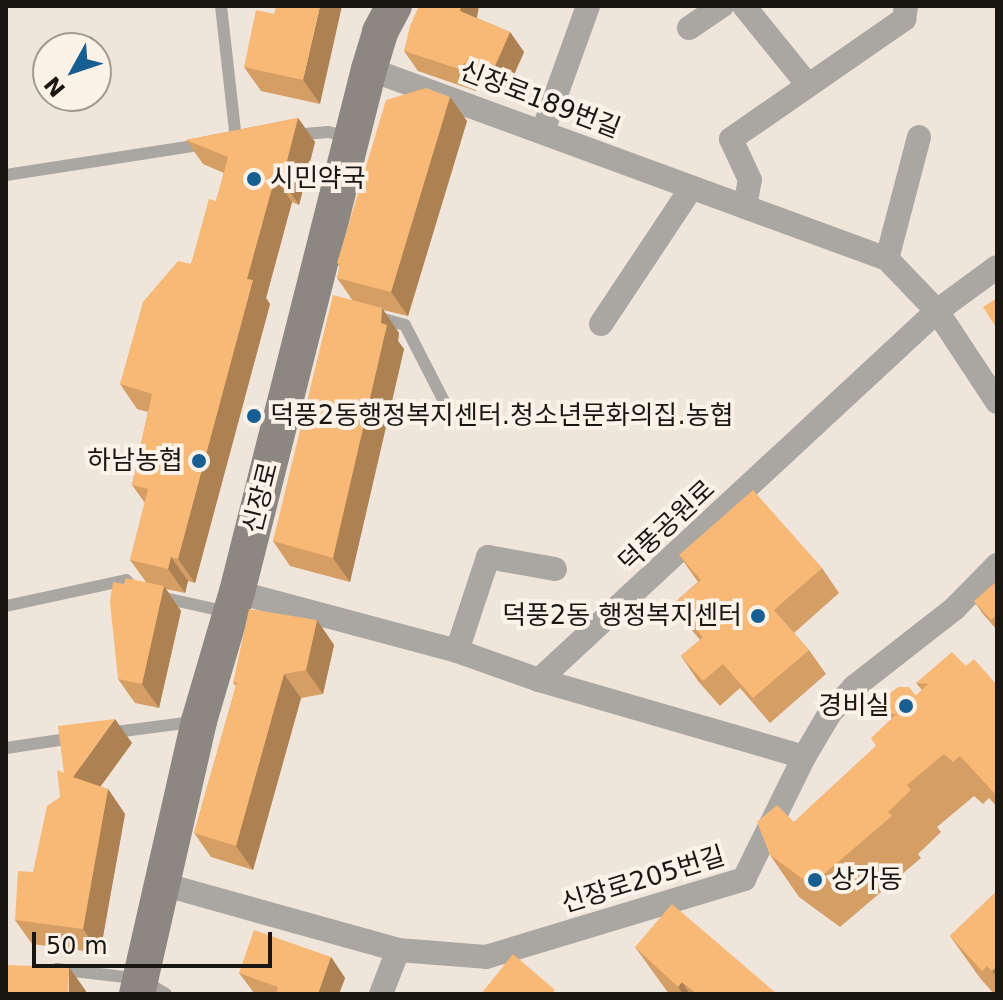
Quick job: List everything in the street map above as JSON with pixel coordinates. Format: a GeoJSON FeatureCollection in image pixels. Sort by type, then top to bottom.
{"type":"FeatureCollection","features":[{"type":"Feature","properties":{"kind":"street","name":"신장로"},"geometry":{"type":"LineString","coordinates":[[148,989],[162,884],[199,721],[317,302],[369,69],[380,32],[394,6]]}},
{"type":"Feature","properties":{"kind":"street"},"geometry":{"type":"LineString","coordinates":[[543,131],[588,6]]}},
{"type":"Feature","properties":{"kind":"street"},"geometry":{"type":"LineString","coordinates":[[689,28],[722,6]]}},
{"type":"Feature","properties":{"kind":"street"},"geometry":{"type":"LineString","coordinates":[[744,6],[808,85]]}},
{"type":"Feature","properties":{"kind":"street"},"geometry":{"type":"LineString","coordinates":[[745,207],[750,180],[731,139],[904,19],[906,6]]}},
{"type":"Feature","properties":{"kind":"street","name":"신장로189번길"},"geometry":{"type":"LineString","coordinates":[[369,69],[887,259],[937,311]]}},
{"type":"Feature","properties":{"kind":"street"},"geometry":{"type":"LineString","coordinates":[[887,259],[919,137]]}},
{"type":"Feature","properties":{"kind":"street"},"geometry":{"type":"LineString","coordinates":[[601,324],[692,187]]}},
{"type":"Feature","properties":{"kind":"street","name":"덕풍공원로"},"geometry":{"type":"LineString","coordinates":[[539,680],[937,311],[997,267]]}},
{"type":"Feature","properties":{"kind":"street"},"geometry":{"type":"LineString","coordinates":[[937,311],[997,402]]}},
{"type":"Feature","properties":{"kind":"street"},"geometry":{"type":"LineString","coordinates":[[457,651],[488,557],[555,569]]}},
{"type":"Feature","properties":{"kind":"street","name":"신장로205번길"},"geometry":{"type":"LineString","coordinates":[[162,884],[398,950],[486,957],[744,879],[804,757],[830,713],[854,687],[955,608],[997,565]]}},
{"type":"Feature","properties":{"kind":"street"},"geometry":{"type":"LineString","coordinates":[[234,602],[457,651],[539,680],[804,757]]}},
{"type":"Feature","properties":{"kind":"street"},"geometry":{"type":"LineString","coordinates":[[381,994],[398,950]]}},
{"type":"Feature","properties":{"kind":"lane"},"geometry":{"type":"LineString","coordinates":[[221,6],[236,140]]}},
{"type":"Feature","properties":{"kind":"lane"},"geometry":{"type":"LineString","coordinates":[[282,136],[328,132],[353,137]]}},
{"type":"Feature","properties":{"kind":"lane"},"geometry":{"type":"LineString","coordinates":[[6,175],[251,138]]}},
{"type":"Feature","properties":{"kind":"lane"},"geometry":{"type":"LineString","coordinates":[[363,314],[405,325],[447,407]]}},
{"type":"Feature","properties":{"kind":"lane"},"geometry":{"type":"LineString","coordinates":[[6,606],[126,580],[136,591],[234,602]]}},
{"type":"Feature","properties":{"kind":"lane"},"geometry":{"type":"LineString","coordinates":[[96,735],[199,721]]}},
{"type":"Feature","properties":{"kind":"lane"},"geometry":{"type":"LineString","coordinates":[[6,748],[81,737]]}},
{"type":"Feature","properties":{"kind":"lane"},"geometry":{"type":"LineString","coordinates":[[46,969],[73,968],[148,989]]}},
{"type":"Feature","properties":{"kind":"building"},"geometry":{"type":"Polygon","coordinates":[[[276,6],[320,6],[303,80],[244,67],[256,10],[274,14],[276,6]]]}},
{"type":"Feature","properties":{"kind":"building"},"geometry":{"type":"Polygon","coordinates":[[[419,6],[461,6],[460,11],[510,32],[491,75],[464,63],[462,70],[404,51],[419,6]]]}},
{"type":"Feature","properties":{"kind":"building"},"geometry":{"type":"Polygon","coordinates":[[[426,88],[450,97],[391,292],[337,278],[340,264],[337,263],[386,100],[426,88]]]}},
{"type":"Feature","properties":{"kind":"building"},"geometry":{"type":"Polygon","coordinates":[[[298,118],[282,180],[275,177],[247,279],[253,280],[178,559],[171,557],[168,569],[130,560],[148,489],[132,485],[152,394],[120,384],[143,302],[178,261],[191,264],[209,199],[216,201],[228,157],[186,140],[298,118]]]}},
{"type":"Feature","properties":{"kind":"building"},"geometry":{"type":"Polygon","coordinates":[[[333,295],[382,308],[381,323],[387,325],[333,558],[273,541],[333,295]]]}},
{"type":"Feature","properties":{"kind":"building"},"geometry":{"type":"Polygon","coordinates":[[[997,298],[997,329],[983,307],[997,298]]]}},
{"type":"Feature","properties":{"kind":"building","name":"덕풍2동 행정복지센터"},"geometry":{"type":"Polygon","coordinates":[[[753,490],[822,568],[774,610],[809,650],[753,698],[723,664],[703,681],[681,656],[703,637],[673,604],[701,580],[679,555],[753,490]]]}},
{"type":"Feature","properties":{"kind":"building"},"geometry":{"type":"Polygon","coordinates":[[[126,578],[164,586],[142,684],[118,679],[110,602],[113,582],[124,584],[126,578]]]}},
{"type":"Feature","properties":{"kind":"building"},"geometry":{"type":"Polygon","coordinates":[[[997,581],[997,615],[991,620],[974,601],[997,581]]]}},
{"type":"Feature","properties":{"kind":"building"},"geometry":{"type":"Polygon","coordinates":[[[249,609],[317,620],[306,670],[284,674],[236,846],[194,833],[237,682],[233,683],[249,609]]]}},
{"type":"Feature","properties":{"kind":"building"},"geometry":{"type":"Polygon","coordinates":[[[952,652],[966,666],[974,659],[997,685],[997,796],[960,756],[953,762],[944,754],[907,785],[911,790],[888,812],[892,816],[811,885],[770,855],[757,822],[777,805],[794,822],[876,746],[871,738],[928,684],[916,683],[952,652]]]}},
{"type":"Feature","properties":{"kind":"building"},"geometry":{"type":"Polygon","coordinates":[[[898,687],[909,687],[916,696],[897,714],[884,713],[889,694],[898,687]]]}},
{"type":"Feature","properties":{"kind":"building"},"geometry":{"type":"Polygon","coordinates":[[[115,719],[73,777],[108,789],[83,929],[15,920],[18,871],[33,872],[47,806],[60,797],[57,770],[64,773],[58,726],[115,719]]]}},
{"type":"Feature","properties":{"kind":"building"},"geometry":{"type":"Polygon","coordinates":[[[997,891],[997,966],[992,971],[987,966],[982,971],[950,936],[997,891]]]}},
{"type":"Feature","properties":{"kind":"building"},"geometry":{"type":"Polygon","coordinates":[[[672,904],[777,994],[697,994],[682,982],[678,987],[635,947],[672,904]]]}},
{"type":"Feature","properties":{"kind":"building"},"geometry":{"type":"Polygon","coordinates":[[[254,930],[331,957],[318,994],[276,994],[278,987],[239,973],[254,930]]]}},
{"type":"Feature","properties":{"kind":"building"},"geometry":{"type":"Polygon","coordinates":[[[513,954],[555,990],[551,994],[481,994],[513,954]]]}},
{"type":"Feature","properties":{"kind":"building"},"geometry":{"type":"Polygon","coordinates":[[[6,965],[69,967],[68,994],[6,994],[6,965]]]}},
{"type":"Feature","properties":{"kind":"place","name":"시민약국"},"geometry":{"type":"Point","coordinates":[254,179]}},
{"type":"Feature","properties":{"kind":"place","name":"덕풍2동행정복지센터.청소년문화의집.농협"},"geometry":{"type":"Point","coordinates":[254,416]}},
{"type":"Feature","properties":{"kind":"place","name":"하남농협"},"geometry":{"type":"Point","coordinates":[199,461]}},
{"type":"Feature","properties":{"kind":"place","name":"덕풍2동 행정복지센터"},"geometry":{"type":"Point","coordinates":[758,616]}},
{"type":"Feature","properties":{"kind":"place","name":"경비실"},"geometry":{"type":"Point","coordinates":[906,706]}},
{"type":"Feature","properties":{"kind":"place","name":"상가동"},"geometry":{"type":"Point","coordinates":[815,880]}}]}
